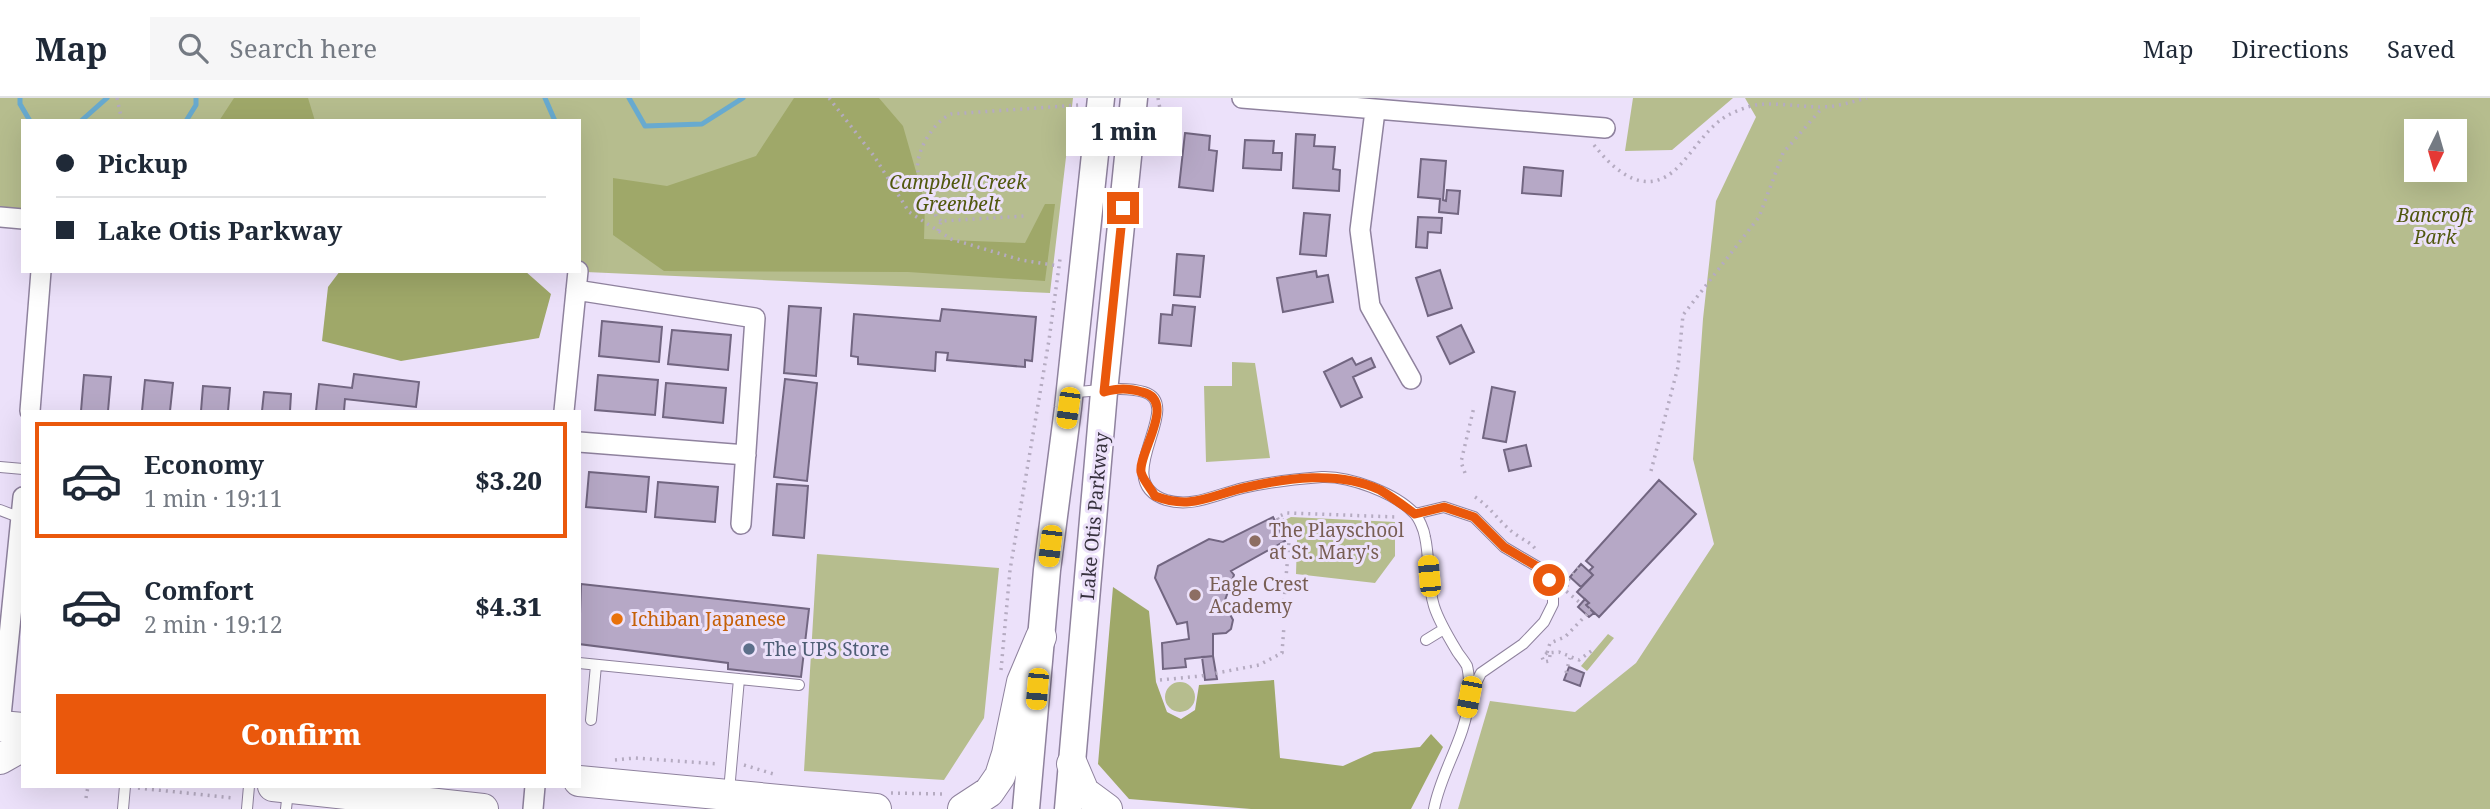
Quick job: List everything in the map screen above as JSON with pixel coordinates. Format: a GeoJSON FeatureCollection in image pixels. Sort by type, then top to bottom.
{"type":"FeatureCollection","features":[{"type":"Feature","properties":{"kind":"main road","name":"Lake Otis Parkway"},"geometry":{"type":"LineString","coordinates":[[1068,809],[1104,392],[1134,98]]}},
{"type":"Feature","properties":{"kind":"main road","name":"Lake Otis Parkway"},"geometry":{"type":"LineString","coordinates":[[1026,809],[1048,558],[1070,393],[1092,102]]}},
{"type":"Feature","properties":{"kind":"main road"},"geometry":{"type":"LineString","coordinates":[[964,809],[989,792],[1000,776],[1022,682],[1041,637]]}},
{"type":"Feature","properties":{"kind":"main road"},"geometry":{"type":"LineString","coordinates":[[0,726],[21,728]]}},
{"type":"Feature","properties":{"kind":"main road"},"geometry":{"type":"LineString","coordinates":[[0,759],[21,747]]}},
{"type":"Feature","properties":{"kind":"main road"},"geometry":{"type":"LineString","coordinates":[[0,759],[21,762]]}},
{"type":"Feature","properties":{"kind":"main road"},"geometry":{"type":"LineString","coordinates":[[1072,764],[1084,792],[1107,809]]}},
{"type":"Feature","properties":{"kind":"main road"},"geometry":{"type":"LineString","coordinates":[[581,781],[876,809]]}},
{"type":"Feature","properties":{"kind":"main road"},"geometry":{"type":"LineString","coordinates":[[282,794],[483,809]]}},
{"type":"Feature","properties":{"kind":"street"},"geometry":{"type":"LineString","coordinates":[[1242,98],[1605,128]]}},
{"type":"Feature","properties":{"kind":"street"},"geometry":{"type":"LineString","coordinates":[[1375,111],[1360,230],[1370,306],[1412,379]]}},
{"type":"Feature","properties":{"kind":"street"},"geometry":{"type":"LineString","coordinates":[[0,217],[21,219]]}},
{"type":"Feature","properties":{"kind":"street"},"geometry":{"type":"LineString","coordinates":[[30,410],[41,273]]}},
{"type":"Feature","properties":{"kind":"street"},"geometry":{"type":"LineString","coordinates":[[565,410],[577,281],[755,318],[741,524]]}},
{"type":"Feature","properties":{"kind":"street"},"geometry":{"type":"LineString","coordinates":[[581,442],[746,455]]}},
{"type":"Feature","properties":{"kind":"street"},"geometry":{"type":"LineString","coordinates":[[0,726],[2,678],[21,542],[21,518]]}},
{"type":"Feature","properties":{"kind":"street"},"geometry":{"type":"LineString","coordinates":[[533,809],[535,788]]}},
{"type":"Feature","properties":{"kind":"lane"},"geometry":{"type":"LineString","coordinates":[[1070,393],[1104,392],[1120,388],[1147,393],[1156,402],[1157,415],[1153,434],[1143,458],[1141,471],[1155,496],[1178,503],[1192,503],[1243,488],[1326,477],[1360,483],[1379,490],[1416,516],[1425,536],[1433,604],[1444,629],[1466,665],[1469,697]]}},
{"type":"Feature","properties":{"kind":"lane"},"geometry":{"type":"LineString","coordinates":[[0,467],[21,469]]}},
{"type":"Feature","properties":{"kind":"lane"},"geometry":{"type":"LineString","coordinates":[[1416,516],[1444,507],[1474,517],[1504,547],[1538,567],[1553,584],[1553,604],[1544,622],[1523,644],[1481,673],[1469,697],[1459,739],[1437,791],[1434,809]]}},
{"type":"Feature","properties":{"kind":"lane"},"geometry":{"type":"LineString","coordinates":[[0,510],[21,518]]}},
{"type":"Feature","properties":{"kind":"lane"},"geometry":{"type":"LineString","coordinates":[[1426,640],[1444,629]]}},
{"type":"Feature","properties":{"kind":"lane"},"geometry":{"type":"LineString","coordinates":[[581,663],[799,685]]}},
{"type":"Feature","properties":{"kind":"lane"},"geometry":{"type":"LineString","coordinates":[[591,720],[596,665]]}},
{"type":"Feature","properties":{"kind":"lane"},"geometry":{"type":"LineString","coordinates":[[728,795],[739,679]]}},
{"type":"Feature","properties":{"kind":"lane"},"geometry":{"type":"LineString","coordinates":[[123,809],[125,788]]}},
{"type":"Feature","properties":{"kind":"lane"},"geometry":{"type":"LineString","coordinates":[[247,809],[249,788]]}},
{"type":"Feature","properties":{"kind":"path"},"geometry":{"type":"LineString","coordinates":[[117,98],[122,119]]}},
{"type":"Feature","properties":{"kind":"path"},"geometry":{"type":"LineString","coordinates":[[829,98],[874,156],[909,212],[951,239],[1021,261],[1059,266]]}},
{"type":"Feature","properties":{"kind":"path"},"geometry":{"type":"LineString","coordinates":[[1084,98],[1092,102]]}},
{"type":"Feature","properties":{"kind":"path"},"geometry":{"type":"LineString","coordinates":[[1158,98],[1160,109]]}},
{"type":"Feature","properties":{"kind":"path"},"geometry":{"type":"LineString","coordinates":[[1583,127],[1592,144],[1614,169],[1627,177],[1646,181],[1668,175],[1676,169],[1720,120],[1734,112],[1755,105],[1823,107],[1867,98]]}},
{"type":"Feature","properties":{"kind":"path"},"geometry":{"type":"LineString","coordinates":[[938,231],[940,221],[936,216],[934,200],[922,185],[917,170],[919,156],[935,123],[951,114],[1092,102]]}},
{"type":"Feature","properties":{"kind":"path"},"geometry":{"type":"LineString","coordinates":[[1651,471],[1678,367],[1682,315],[1759,217],[1783,153],[1823,107]]}},
{"type":"Feature","properties":{"kind":"path"},"geometry":{"type":"LineString","coordinates":[[940,221],[1025,216]]}},
{"type":"Feature","properties":{"kind":"path"},"geometry":{"type":"LineString","coordinates":[[1000,681],[1010,570],[1062,254]]}},
{"type":"Feature","properties":{"kind":"path"},"geometry":{"type":"LineString","coordinates":[[1465,473],[1461,462],[1474,407]]}},
{"type":"Feature","properties":{"kind":"path"},"geometry":{"type":"LineString","coordinates":[[1475,497],[1486,504],[1510,531],[1534,546],[1539,556]]}},
{"type":"Feature","properties":{"kind":"path"},"geometry":{"type":"LineString","coordinates":[[1284,601],[1289,542],[1277,517],[1287,513],[1416,516]]}},
{"type":"Feature","properties":{"kind":"path"},"geometry":{"type":"LineString","coordinates":[[1579,568],[1568,580],[1566,591],[1590,611],[1565,637],[1550,643],[1549,654],[1559,652],[1579,660],[1594,649]]}},
{"type":"Feature","properties":{"kind":"path"},"geometry":{"type":"LineString","coordinates":[[1160,680],[1201,676],[1259,665],[1282,653],[1284,626]]}},
{"type":"Feature","properties":{"kind":"path"},"geometry":{"type":"LineString","coordinates":[[1566,673],[1570,658]]}},
{"type":"Feature","properties":{"kind":"path"},"geometry":{"type":"LineString","coordinates":[[86,798],[88,788]]}},
{"type":"Feature","properties":{"kind":"green space","name":"Campbell Creek Greenbelt"},"geometry":{"type":"Polygon","coordinates":[[[0,98],[1073,98],[1050,293],[581,272],[581,119],[21,119],[21,211],[0,207],[0,98]]]}},
{"type":"Feature","properties":{"kind":"green space"},"geometry":{"type":"Polygon","coordinates":[[[234,98],[308,98],[314,119],[220,119],[234,98]]]}},
{"type":"Feature","properties":{"kind":"green space"},"geometry":{"type":"Polygon","coordinates":[[[794,98],[879,98],[903,126],[925,203],[924,239],[1025,243],[1045,204],[1055,204],[1045,281],[908,272],[664,271],[613,235],[613,178],[667,186],[756,156],[794,98]]]}},
{"type":"Feature","properties":{"kind":"green space"},"geometry":{"type":"Polygon","coordinates":[[[1633,98],[1733,98],[1672,150],[1625,151],[1633,98]]]}},
{"type":"Feature","properties":{"kind":"green space","name":"Bancroft Park"},"geometry":{"type":"Polygon","coordinates":[[[1745,98],[2490,98],[2490,809],[1458,809],[1490,701],[1575,712],[1636,663],[1714,544],[1693,459],[1703,319],[1716,201],[1756,117],[1745,98]]]}},
{"type":"Feature","properties":{"kind":"green space"},"geometry":{"type":"Polygon","coordinates":[[[338,273],[527,273],[551,294],[539,338],[401,361],[322,341],[328,287],[338,273]]]}},
{"type":"Feature","properties":{"kind":"green space"},"geometry":{"type":"Polygon","coordinates":[[[1232,362],[1255,363],[1270,458],[1206,462],[1204,386],[1232,386],[1232,362]]]}},
{"type":"Feature","properties":{"kind":"green space"},"geometry":{"type":"Polygon","coordinates":[[[1291,517],[1395,522],[1395,556],[1375,583],[1296,574],[1297,540],[1285,520],[1291,517]]]}},
{"type":"Feature","properties":{"kind":"green space"},"geometry":{"type":"Polygon","coordinates":[[[817,554],[999,568],[984,718],[944,780],[804,771],[817,554]]]}},
{"type":"Feature","properties":{"kind":"green space"},"geometry":{"type":"Polygon","coordinates":[[[1113,587],[1149,611],[1156,682],[1167,712],[1181,719],[1195,710],[1199,685],[1274,680],[1280,758],[1343,766],[1374,752],[1420,747],[1431,734],[1443,747],[1411,809],[1251,809],[1129,799],[1098,764],[1113,587]]]}},
{"type":"Feature","properties":{"kind":"green space"},"geometry":{"type":"Polygon","coordinates":[[[1608,634],[1614,638],[1587,671],[1581,666],[1608,634]]]}},
{"type":"Feature","properties":{"kind":"green space"},"geometry":{"type":"Polygon","coordinates":[[[1180,682],[1191,686],[1195,697],[1191,708],[1180,712],[1169,708],[1165,697],[1169,686],[1180,682]]]}},
{"type":"Feature","properties":{"kind":"building"},"geometry":{"type":"Polygon","coordinates":[[[1185,133],[1210,136],[1209,150],[1217,151],[1213,191],[1179,187],[1185,133]]]}},
{"type":"Feature","properties":{"kind":"building"},"geometry":{"type":"Polygon","coordinates":[[[1296,134],[1315,135],[1314,146],[1335,147],[1333,169],[1340,170],[1339,191],[1293,188],[1296,134]]]}},
{"type":"Feature","properties":{"kind":"building"},"geometry":{"type":"Polygon","coordinates":[[[1245,140],[1274,141],[1273,153],[1282,153],[1281,170],[1243,168],[1245,140]]]}},
{"type":"Feature","properties":{"kind":"building"},"geometry":{"type":"Polygon","coordinates":[[[1421,159],[1446,161],[1443,200],[1446,201],[1447,190],[1460,191],[1458,214],[1439,212],[1440,199],[1418,197],[1421,159]]]}},
{"type":"Feature","properties":{"kind":"building"},"geometry":{"type":"Polygon","coordinates":[[[1524,167],[1563,171],[1561,196],[1522,193],[1524,167]]]}},
{"type":"Feature","properties":{"kind":"building"},"geometry":{"type":"Polygon","coordinates":[[[1304,213],[1330,215],[1326,256],[1300,254],[1304,213]]]}},
{"type":"Feature","properties":{"kind":"building"},"geometry":{"type":"Polygon","coordinates":[[[1418,217],[1442,218],[1441,233],[1428,232],[1427,248],[1416,247],[1418,217]]]}},
{"type":"Feature","properties":{"kind":"building"},"geometry":{"type":"Polygon","coordinates":[[[1177,254],[1204,256],[1200,297],[1174,295],[1177,254]]]}},
{"type":"Feature","properties":{"kind":"building"},"geometry":{"type":"Polygon","coordinates":[[[1440,270],[1452,308],[1428,316],[1416,278],[1440,270]]]}},
{"type":"Feature","properties":{"kind":"building"},"geometry":{"type":"Polygon","coordinates":[[[1316,271],[1317,277],[1328,275],[1333,302],[1283,312],[1277,278],[1316,271]]]}},
{"type":"Feature","properties":{"kind":"building"},"geometry":{"type":"Polygon","coordinates":[[[1173,305],[1195,307],[1191,346],[1159,343],[1161,314],[1172,315],[1173,305]]]}},
{"type":"Feature","properties":{"kind":"building"},"geometry":{"type":"Polygon","coordinates":[[[789,306],[821,308],[816,376],[784,373],[789,306]]]}},
{"type":"Feature","properties":{"kind":"building"},"geometry":{"type":"Polygon","coordinates":[[[942,309],[1036,317],[1032,361],[1025,360],[1025,367],[947,360],[948,353],[936,352],[935,371],[858,364],[858,357],[851,356],[854,314],[940,321],[942,309]]]}},
{"type":"Feature","properties":{"kind":"building"},"geometry":{"type":"Polygon","coordinates":[[[602,321],[662,327],[659,362],[599,356],[602,321]]]}},
{"type":"Feature","properties":{"kind":"building"},"geometry":{"type":"Polygon","coordinates":[[[1461,325],[1474,352],[1450,364],[1437,337],[1461,325]]]}},
{"type":"Feature","properties":{"kind":"building"},"geometry":{"type":"Polygon","coordinates":[[[672,330],[731,335],[728,370],[668,364],[672,330]]]}},
{"type":"Feature","properties":{"kind":"building"},"geometry":{"type":"Polygon","coordinates":[[[1352,358],[1356,365],[1371,358],[1375,367],[1353,377],[1362,397],[1341,407],[1324,372],[1352,358]]]}},
{"type":"Feature","properties":{"kind":"building"},"geometry":{"type":"Polygon","coordinates":[[[354,374],[419,382],[416,407],[345,399],[344,410],[316,410],[319,384],[352,388],[354,374]]]}},
{"type":"Feature","properties":{"kind":"building"},"geometry":{"type":"Polygon","coordinates":[[[84,375],[111,377],[108,410],[81,410],[84,375]]]}},
{"type":"Feature","properties":{"kind":"building"},"geometry":{"type":"Polygon","coordinates":[[[598,375],[658,380],[655,415],[595,410],[598,375]]]}},
{"type":"Feature","properties":{"kind":"building"},"geometry":{"type":"Polygon","coordinates":[[[785,379],[817,383],[807,481],[774,477],[785,379]]]}},
{"type":"Feature","properties":{"kind":"building"},"geometry":{"type":"Polygon","coordinates":[[[145,380],[173,383],[170,410],[142,410],[145,380]]]}},
{"type":"Feature","properties":{"kind":"building"},"geometry":{"type":"Polygon","coordinates":[[[666,383],[726,388],[723,423],[663,417],[666,383]]]}},
{"type":"Feature","properties":{"kind":"building"},"geometry":{"type":"Polygon","coordinates":[[[203,386],[230,388],[228,410],[201,410],[203,386]]]}},
{"type":"Feature","properties":{"kind":"building"},"geometry":{"type":"Polygon","coordinates":[[[1492,387],[1515,392],[1506,442],[1483,438],[1492,387]]]}},
{"type":"Feature","properties":{"kind":"building"},"geometry":{"type":"Polygon","coordinates":[[[264,392],[291,394],[290,410],[262,410],[264,392]]]}},
{"type":"Feature","properties":{"kind":"building"},"geometry":{"type":"Polygon","coordinates":[[[1526,445],[1531,466],[1509,471],[1504,450],[1526,445]]]}},
{"type":"Feature","properties":{"kind":"building"},"geometry":{"type":"Polygon","coordinates":[[[589,472],[649,477],[646,512],[586,507],[589,472]]]}},
{"type":"Feature","properties":{"kind":"building"},"geometry":{"type":"Polygon","coordinates":[[[1659,480],[1696,514],[1599,617],[1577,592],[1593,575],[1589,571],[1593,567],[1586,561],[1659,480]]]}},
{"type":"Feature","properties":{"kind":"building"},"geometry":{"type":"Polygon","coordinates":[[[658,482],[718,487],[715,522],[655,517],[658,482]]]}},
{"type":"Feature","properties":{"kind":"building"},"geometry":{"type":"Polygon","coordinates":[[[777,484],[808,486],[804,538],[773,535],[777,484]]]}},
{"type":"Feature","properties":{"kind":"building","name":"Eagle Crest Academy"},"geometry":{"type":"Polygon","coordinates":[[[1273,517],[1285,541],[1231,571],[1234,575],[1224,603],[1233,620],[1231,629],[1226,633],[1213,634],[1213,656],[1185,659],[1186,667],[1163,669],[1162,643],[1189,639],[1187,622],[1177,624],[1155,578],[1158,566],[1209,539],[1223,542],[1273,517]]]}},
{"type":"Feature","properties":{"kind":"building"},"geometry":{"type":"Polygon","coordinates":[[[1283,520],[1288,530],[1281,533],[1276,524],[1283,520]]]}},
{"type":"Feature","properties":{"kind":"building"},"geometry":{"type":"Polygon","coordinates":[[[1581,564],[1593,575],[1581,587],[1570,577],[1581,564]]]}},
{"type":"Feature","properties":{"kind":"building"},"geometry":{"type":"Polygon","coordinates":[[[581,584],[809,609],[801,677],[728,669],[728,663],[581,644],[581,584]]]}},
{"type":"Feature","properties":{"kind":"building"},"geometry":{"type":"Polygon","coordinates":[[[1585,599],[1589,603],[1586,605],[1594,613],[1589,617],[1578,607],[1585,599]]]}},
{"type":"Feature","properties":{"kind":"building"},"geometry":{"type":"Polygon","coordinates":[[[1213,656],[1217,679],[1205,680],[1202,657],[1213,656]]]}},
{"type":"Feature","properties":{"kind":"building"},"geometry":{"type":"Polygon","coordinates":[[[1569,667],[1584,673],[1580,686],[1564,680],[1569,667]]]}},
{"type":"Feature","properties":{"kind":"waterway"},"geometry":{"type":"LineString","coordinates":[[20,98],[20,104],[29,119]]}},
{"type":"Feature","properties":{"kind":"waterway"},"geometry":{"type":"LineString","coordinates":[[83,119],[107,98]]}},
{"type":"Feature","properties":{"kind":"waterway"},"geometry":{"type":"LineString","coordinates":[[187,119],[196,105],[196,98]]}},
{"type":"Feature","properties":{"kind":"waterway"},"geometry":{"type":"LineString","coordinates":[[545,98],[554,119]]}},
{"type":"Feature","properties":{"kind":"waterway"},"geometry":{"type":"LineString","coordinates":[[629,98],[645,126],[702,124],[743,98]]}},
{"type":"Feature","properties":{"kind":"place","name":"The Playschool at St. Mary's"},"geometry":{"type":"Point","coordinates":[1255,541]}},
{"type":"Feature","properties":{"kind":"place","name":"Eagle Crest Academy"},"geometry":{"type":"Point","coordinates":[1195,595]}},
{"type":"Feature","properties":{"kind":"place","name":"Ichiban Japanese"},"geometry":{"type":"Point","coordinates":[617,619]}},
{"type":"Feature","properties":{"kind":"place","name":"The UPS Store"},"geometry":{"type":"Point","coordinates":[749,649]}},
{"type":"Feature","properties":{"kind":"route"},"geometry":{"type":"LineString","coordinates":[[1123,208],[1104,392],[1120,388],[1133,390],[1147,393],[1156,402],[1157,415],[1153,434],[1143,458],[1141,471],[1155,496],[1178,503],[1192,503],[1243,488],[1295,480],[1326,477],[1360,483],[1379,490],[1415,514],[1444,507],[1474,517],[1504,547],[1538,567],[1549,580]]}}]}
